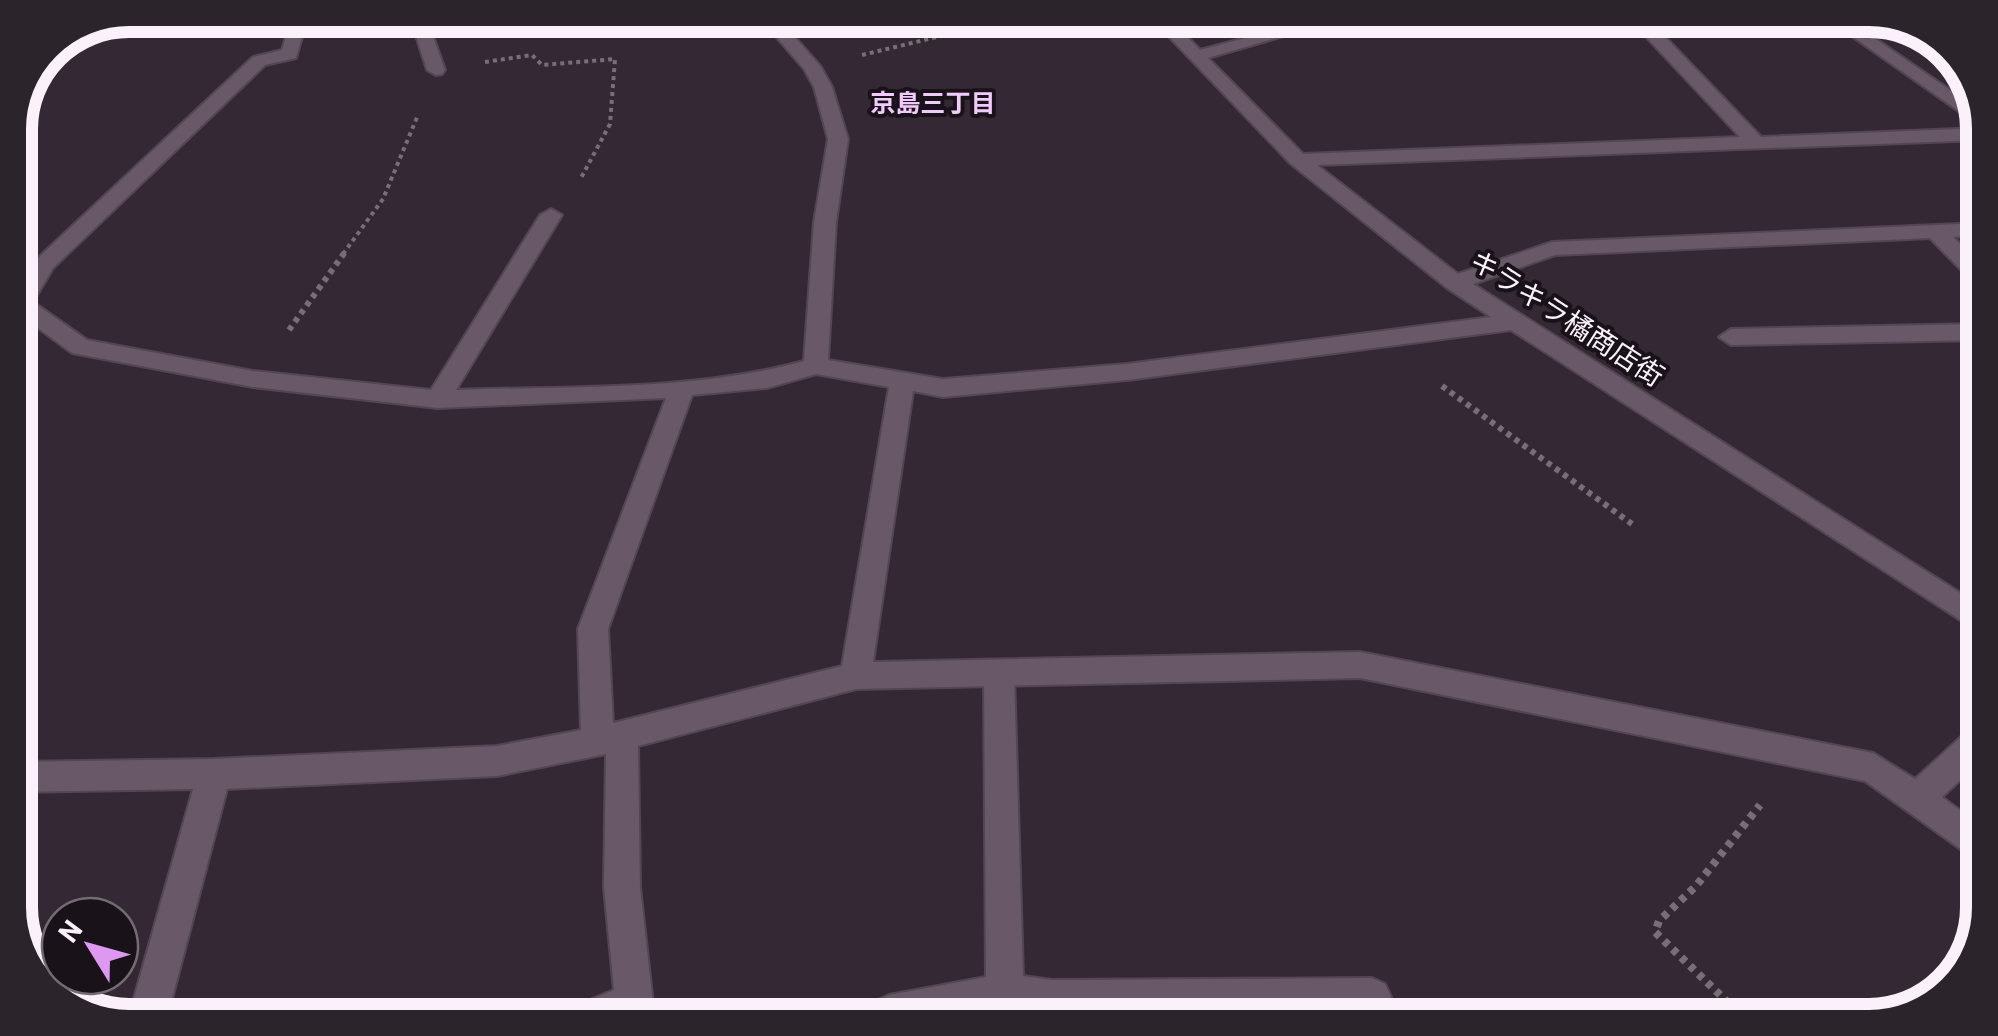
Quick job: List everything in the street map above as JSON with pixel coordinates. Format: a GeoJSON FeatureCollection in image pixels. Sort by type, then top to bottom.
{"type":"FeatureCollection","features":[{"type":"Feature","properties":{"kind":"street"},"geometry":{"type":"LineString","coordinates":[[33,282],[45,264],[259,61],[290,54],[296,32]]}},
{"type":"Feature","properties":{"kind":"street"},"geometry":{"type":"LineString","coordinates":[[423,32],[436,70]]}},
{"type":"Feature","properties":{"kind":"street"},"geometry":{"type":"LineString","coordinates":[[781,32],[812,67],[823,86],[838,140],[824,222],[816,366]]}},
{"type":"Feature","properties":{"kind":"street","name":"キラキラ橘商店街"},"geometry":{"type":"LineString","coordinates":[[1173,32],[1298,160],[1454,283],[1966,611]]}},
{"type":"Feature","properties":{"kind":"street"},"geometry":{"type":"LineString","coordinates":[[1196,56],[1286,32]]}},
{"type":"Feature","properties":{"kind":"street"},"geometry":{"type":"LineString","coordinates":[[1660,32],[1654,36],[1755,142]]}},
{"type":"Feature","properties":{"kind":"street"},"geometry":{"type":"LineString","coordinates":[[1856,32],[1963,108]]}},
{"type":"Feature","properties":{"kind":"street"},"geometry":{"type":"LineString","coordinates":[[1298,160],[1965,135]]}},
{"type":"Feature","properties":{"kind":"street"},"geometry":{"type":"LineString","coordinates":[[438,399],[551,215]]}},
{"type":"Feature","properties":{"kind":"street"},"geometry":{"type":"LineString","coordinates":[[1454,283],[1552,248],[1965,229]]}},
{"type":"Feature","properties":{"kind":"street"},"geometry":{"type":"LineString","coordinates":[[1934,230],[1965,262]]}},
{"type":"Feature","properties":{"kind":"street"},"geometry":{"type":"LineString","coordinates":[[33,316],[80,347],[254,379],[438,399],[682,388],[766,380],[816,366],[902,384],[943,388],[1108,374],[1518,321]]}},
{"type":"Feature","properties":{"kind":"street"},"geometry":{"type":"LineString","coordinates":[[1732,337],[1965,332]]}},
{"type":"Feature","properties":{"kind":"street"},"geometry":{"type":"LineString","coordinates":[[856,676],[902,384]]}},
{"type":"Feature","properties":{"kind":"street"},"geometry":{"type":"LineString","coordinates":[[624,1004],[622,886],[610,739],[593,629],[682,388]]}},
{"type":"Feature","properties":{"kind":"street"},"geometry":{"type":"LineString","coordinates":[[33,777],[214,774],[497,761],[610,739],[856,676],[1360,665],[1873,768],[1966,836]]}},
{"type":"Feature","properties":{"kind":"street"},"geometry":{"type":"LineString","coordinates":[[998,674],[1005,992]]}},
{"type":"Feature","properties":{"kind":"street"},"geometry":{"type":"LineString","coordinates":[[1917,799],[1966,753]]}},
{"type":"Feature","properties":{"kind":"street"},"geometry":{"type":"LineString","coordinates":[[152,1004],[214,774]]}},
{"type":"Feature","properties":{"kind":"street"},"geometry":{"type":"LineString","coordinates":[[942,1004],[1005,992],[1047,1004]]}},
{"type":"Feature","properties":{"kind":"street"},"geometry":{"type":"LineString","coordinates":[[1152,1004],[1372,997]]}},
{"type":"Feature","properties":{"kind":"path"},"geometry":{"type":"LineString","coordinates":[[812,67],[957,32]]}},
{"type":"Feature","properties":{"kind":"path"},"geometry":{"type":"LineString","coordinates":[[254,379],[383,199],[436,70],[532,55],[542,66],[615,58],[610,124],[562,212],[551,215]]}},
{"type":"Feature","properties":{"kind":"path"},"geometry":{"type":"LineString","coordinates":[[1376,338],[1632,524]]}},
{"type":"Feature","properties":{"kind":"path"},"geometry":{"type":"LineString","coordinates":[[1729,1004],[1655,932],[1659,921],[1696,886],[1801,753]]}},
{"type":"Feature","properties":{"kind":"district","name":"京島三丁目"},"geometry":{"type":"Point","coordinates":[933,103]}}]}
